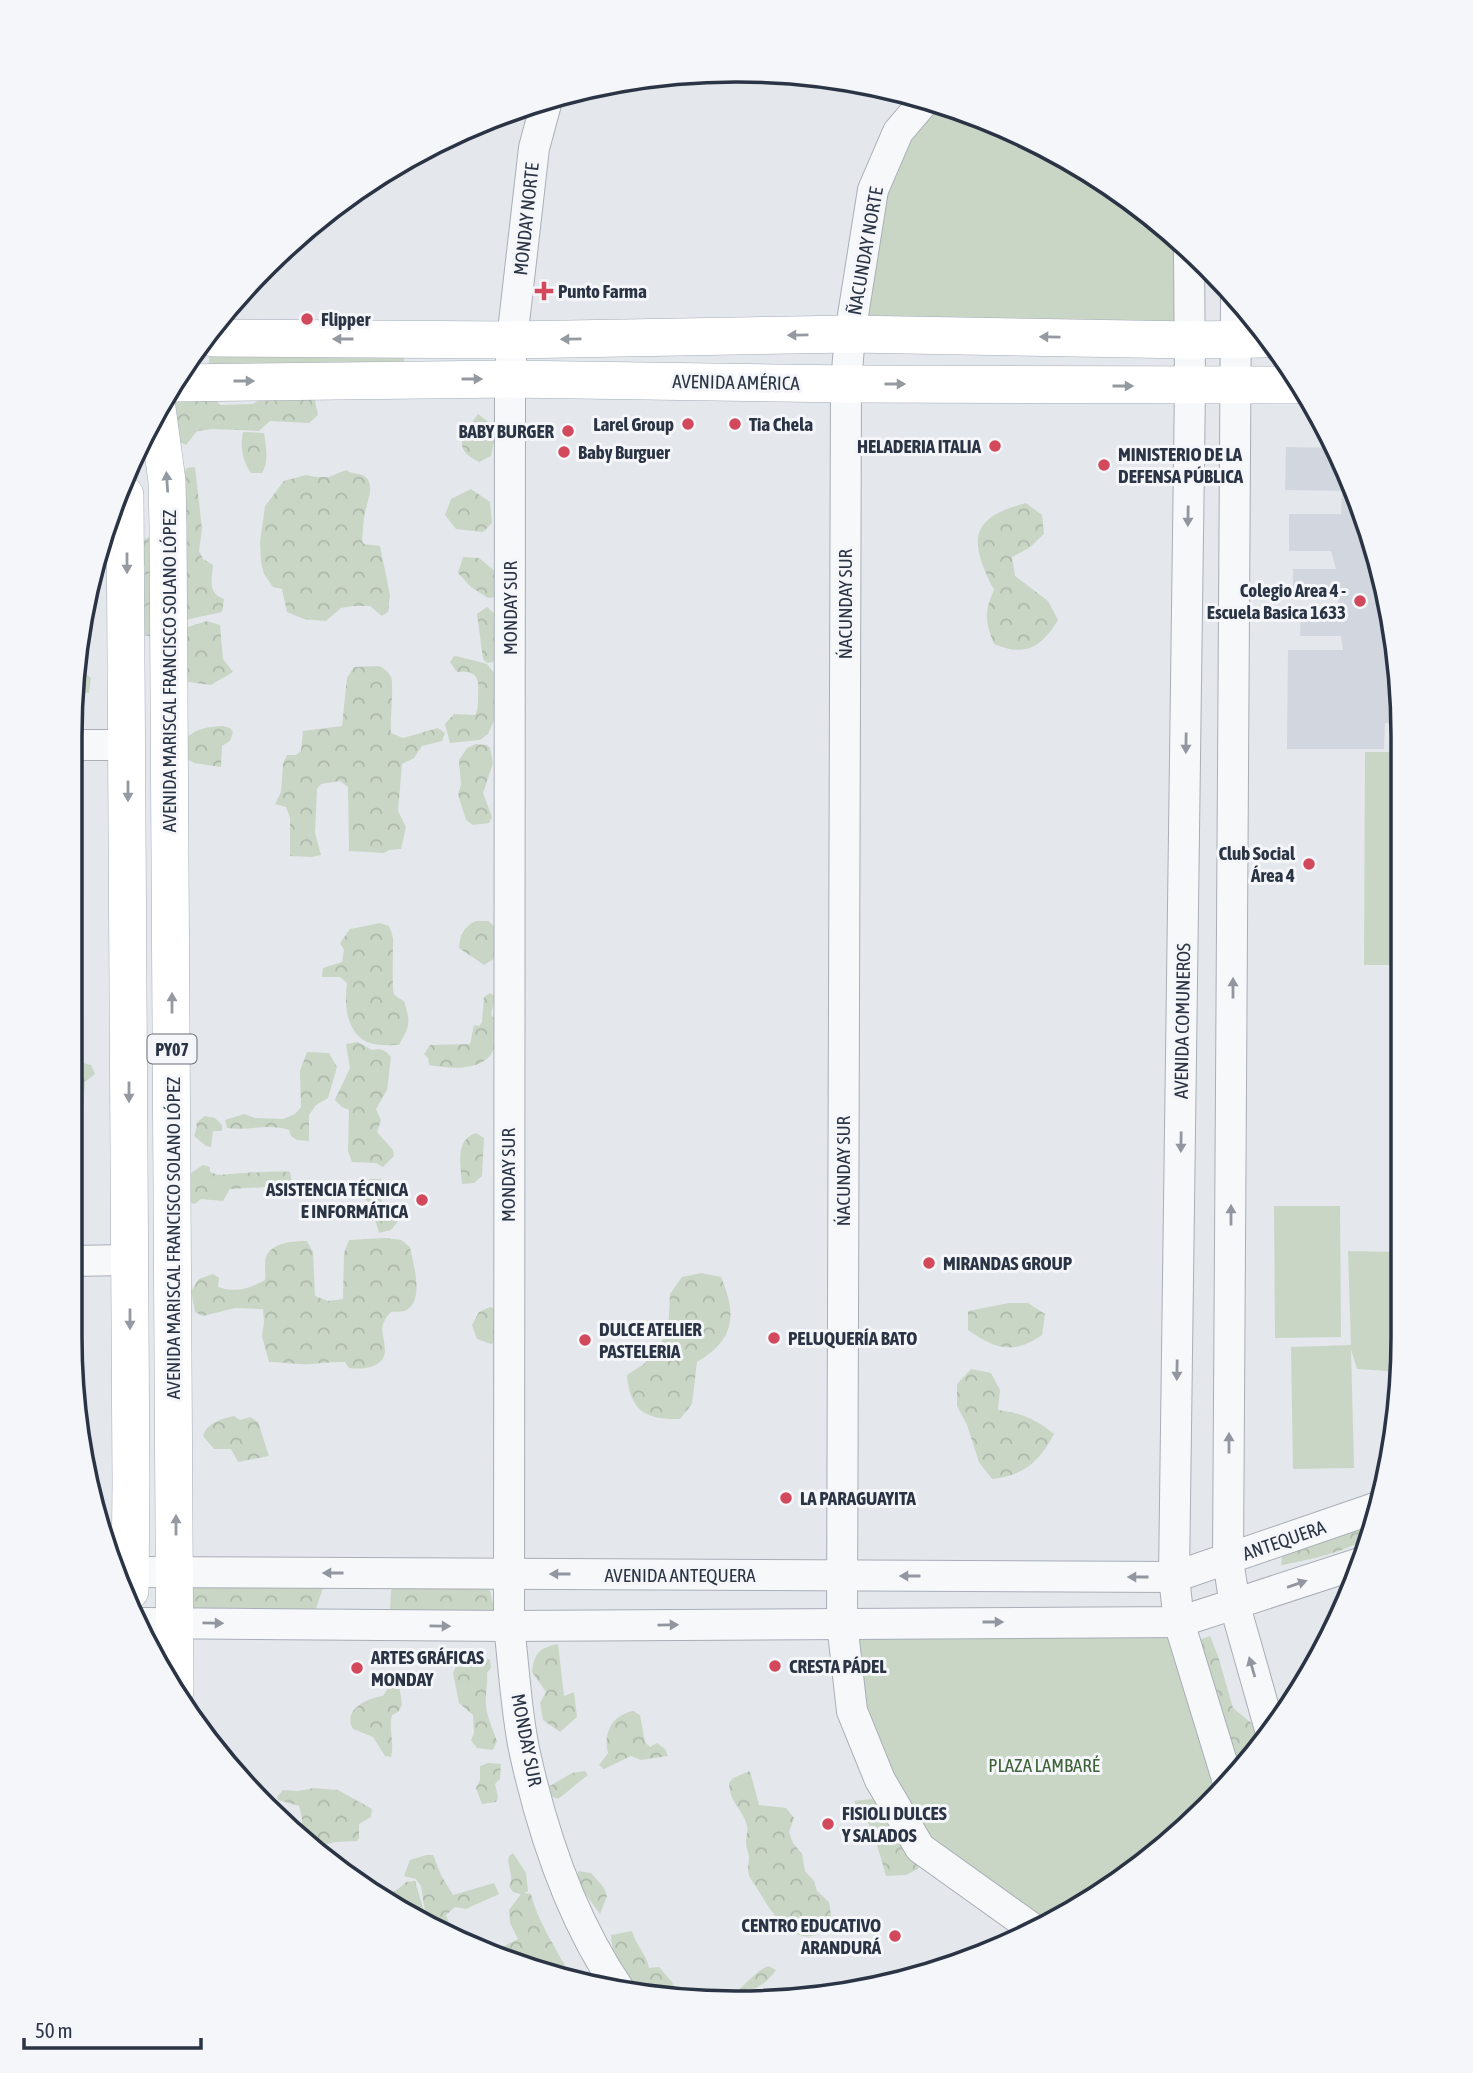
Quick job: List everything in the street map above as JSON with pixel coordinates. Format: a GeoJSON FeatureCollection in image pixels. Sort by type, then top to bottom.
{"type":"FeatureCollection","features":[{"type":"Feature","properties":{"kind":"main road"},"geometry":{"type":"LineString","coordinates":[[217,338],[512,340],[850,334],[1251,339]]}},
{"type":"Feature","properties":{"kind":"main road","name":"AVENIDA AMÉRICA"},"geometry":{"type":"LineString","coordinates":[[187,383],[510,379],[846,384],[1288,385]]}},
{"type":"Feature","properties":{"kind":"main road","name":"AVENIDA MARISCAL FRANCISCO SOLANO LÓPEZ"},"geometry":{"type":"LineString","coordinates":[[160,428],[168,508],[176,1572],[160,1623],[168,1661]]}},
{"type":"Feature","properties":{"kind":"main road","name":"PY07"},"geometry":{"type":"LineString","coordinates":[[125,504],[130,1581]]}},
{"type":"Feature","properties":{"kind":"street","name":"ÑACUNDAY NORTE"},"geometry":{"type":"LineString","coordinates":[[850,334],[873,190],[898,132],[918,108]]}},
{"type":"Feature","properties":{"kind":"street","name":"MONDAY NORTE"},"geometry":{"type":"LineString","coordinates":[[512,340],[534,148],[544,112]]}},
{"type":"Feature","properties":{"kind":"street","name":"AVENIDA COMUNEROS"},"geometry":{"type":"LineString","coordinates":[[1189,265],[1190,386],[1174,1577],[1179,1622],[1225,1771]]}},
{"type":"Feature","properties":{"kind":"street","name":"ŃACUNDAY SUR"},"geometry":{"type":"LineString","coordinates":[[850,334],[846,384],[842,1623],[852,1711],[880,1780],[920,1848],[1025,1923]]}},
{"type":"Feature","properties":{"kind":"street"},"geometry":{"type":"LineString","coordinates":[[1251,339],[1235,385],[1228,1560],[1235,1606],[1267,1719]]}},
{"type":"Feature","properties":{"kind":"street","name":"MONDAY SUR"},"geometry":{"type":"LineString","coordinates":[[512,340],[509,1626],[524,1748],[559,1872],[603,1966],[612,1978]]}},
{"type":"Feature","properties":{"kind":"street"},"geometry":{"type":"LineString","coordinates":[[82,745],[127,745]]}},
{"type":"Feature","properties":{"kind":"street"},"geometry":{"type":"LineString","coordinates":[[82,1261],[130,1260]]}},
{"type":"Feature","properties":{"kind":"street","name":"ANTEQUERA"},"geometry":{"type":"LineString","coordinates":[[1228,1560],[1366,1512]]}},
{"type":"Feature","properties":{"kind":"street","name":"AVENIDA ANTEQUERA"},"geometry":{"type":"LineString","coordinates":[[130,1581],[176,1572],[1174,1577],[1228,1560]]}},
{"type":"Feature","properties":{"kind":"street"},"geometry":{"type":"LineString","coordinates":[[160,1623],[509,1626],[1179,1622],[1349,1567]]}},
{"type":"Feature","properties":{"kind":"shaded area","name":"Colegio Area 4 - Escuela Basica 1633"},"geometry":{"type":"Polygon","coordinates":[[[1286,447],[1323,448],[1341,486],[1356,526],[1378,609],[1385,651],[1390,723],[1385,723],[1384,749],[1287,749],[1288,650],[1343,650],[1341,636],[1300,636],[1301,613],[1338,613],[1338,589],[1293,589],[1293,569],[1336,569],[1331,551],[1289,551],[1289,514],[1341,514],[1342,491],[1285,490],[1286,447]]]}},
{"type":"Feature","properties":{"kind":"green space"},"geometry":{"type":"Polygon","coordinates":[[[929,112],[987,132],[1064,170],[1100,193],[1135,217],[1182,258],[1183,330],[856,326],[879,192],[929,112]]]}},
{"type":"Feature","properties":{"kind":"green space"},"geometry":{"type":"Polygon","coordinates":[[[212,345],[403,355],[406,369],[208,369],[212,345]]]}},
{"type":"Feature","properties":{"kind":"green space"},"geometry":{"type":"Polygon","coordinates":[[[188,390],[208,390],[220,405],[253,404],[271,392],[314,396],[318,415],[309,423],[270,421],[259,431],[197,431],[186,445],[174,440],[171,407],[177,398],[188,390]]]}},
{"type":"Feature","properties":{"kind":"green space"},"geometry":{"type":"Polygon","coordinates":[[[478,414],[491,424],[496,432],[491,456],[479,462],[470,457],[462,446],[465,434],[478,414]]]}},
{"type":"Feature","properties":{"kind":"green space"},"geometry":{"type":"Polygon","coordinates":[[[243,432],[264,433],[266,459],[262,473],[251,473],[246,463],[242,448],[243,432]]]}},
{"type":"Feature","properties":{"kind":"green space"},"geometry":{"type":"Polygon","coordinates":[[[195,467],[202,529],[199,551],[203,559],[213,565],[213,589],[224,599],[222,612],[185,620],[181,629],[207,621],[220,625],[223,659],[233,672],[211,685],[181,681],[160,638],[143,635],[145,566],[137,554],[145,539],[157,533],[187,468],[195,467]]]}},
{"type":"Feature","properties":{"kind":"green space"},"geometry":{"type":"Polygon","coordinates":[[[346,470],[362,475],[369,482],[370,492],[364,515],[362,541],[364,544],[380,546],[390,595],[388,612],[382,616],[370,606],[353,606],[341,608],[326,621],[304,619],[287,612],[282,589],[273,587],[264,574],[260,542],[265,506],[284,481],[306,475],[329,477],[346,470]]]}},
{"type":"Feature","properties":{"kind":"green space"},"geometry":{"type":"Polygon","coordinates":[[[471,489],[490,502],[492,523],[483,532],[456,529],[445,515],[451,499],[471,489]]]}},
{"type":"Feature","properties":{"kind":"green space"},"geometry":{"type":"Polygon","coordinates":[[[1026,503],[1042,515],[1044,534],[1029,548],[1012,557],[1015,576],[1048,601],[1058,620],[1038,643],[1023,650],[1015,650],[994,644],[991,636],[987,611],[994,590],[980,558],[978,545],[984,524],[993,516],[1026,503]]]}},
{"type":"Feature","properties":{"kind":"green space"},"geometry":{"type":"Polygon","coordinates":[[[463,557],[479,558],[496,572],[498,597],[488,598],[471,587],[458,573],[463,557]]]}},
{"type":"Feature","properties":{"kind":"green space"},"geometry":{"type":"Polygon","coordinates":[[[487,607],[496,615],[494,636],[498,652],[493,662],[487,663],[483,659],[477,614],[487,607]]]}},
{"type":"Feature","properties":{"kind":"green space"},"geometry":{"type":"Polygon","coordinates":[[[454,656],[487,664],[494,673],[495,718],[488,734],[480,740],[450,743],[445,724],[454,714],[475,715],[478,703],[476,677],[474,674],[457,672],[450,662],[454,656]]]}},
{"type":"Feature","properties":{"kind":"green space"},"geometry":{"type":"Polygon","coordinates":[[[379,666],[389,673],[392,680],[391,733],[403,738],[438,728],[445,733],[442,741],[422,746],[414,758],[402,764],[398,811],[406,827],[401,849],[384,853],[349,851],[348,787],[340,781],[321,784],[317,789],[315,833],[321,855],[290,856],[290,818],[286,807],[275,804],[281,792],[283,764],[287,755],[296,755],[301,751],[303,731],[342,726],[347,678],[354,667],[379,666]]]}},
{"type":"Feature","properties":{"kind":"green space"},"geometry":{"type":"Polygon","coordinates":[[[86,674],[91,678],[89,693],[84,693],[86,674]]]}},
{"type":"Feature","properties":{"kind":"green space"},"geometry":{"type":"Polygon","coordinates":[[[223,726],[233,732],[230,741],[222,746],[221,767],[194,763],[187,759],[182,744],[190,735],[205,728],[223,726]]]}},
{"type":"Feature","properties":{"kind":"green space"},"geometry":{"type":"Polygon","coordinates":[[[476,744],[490,748],[493,763],[483,793],[492,817],[489,823],[473,825],[466,820],[458,794],[461,785],[459,760],[467,748],[476,744]]]}},
{"type":"Feature","properties":{"kind":"green space"},"geometry":{"type":"Polygon","coordinates":[[[1365,752],[1391,752],[1391,965],[1364,965],[1365,752]]]}},
{"type":"Feature","properties":{"kind":"green space"},"geometry":{"type":"Polygon","coordinates":[[[476,921],[488,921],[494,926],[499,950],[494,959],[484,965],[459,948],[463,932],[476,921]]]}},
{"type":"Feature","properties":{"kind":"green space"},"geometry":{"type":"Polygon","coordinates":[[[380,923],[389,926],[392,934],[393,991],[404,1001],[408,1014],[407,1028],[399,1045],[377,1045],[362,1039],[348,1018],[347,983],[340,977],[322,977],[323,968],[342,962],[344,950],[340,943],[350,929],[380,923]]]}},
{"type":"Feature","properties":{"kind":"green space"},"geometry":{"type":"Polygon","coordinates":[[[490,993],[495,996],[491,1015],[497,1020],[496,1042],[492,1052],[486,1059],[469,1067],[429,1065],[424,1054],[430,1045],[470,1044],[474,1025],[479,1026],[482,1022],[484,997],[490,993]]]}},
{"type":"Feature","properties":{"kind":"green space"},"geometry":{"type":"Polygon","coordinates":[[[358,1042],[372,1050],[383,1050],[391,1057],[387,1090],[376,1109],[381,1120],[377,1132],[393,1150],[394,1156],[383,1167],[376,1163],[352,1162],[348,1151],[349,1110],[335,1100],[350,1068],[346,1044],[358,1042]]]}},
{"type":"Feature","properties":{"kind":"green space"},"geometry":{"type":"Polygon","coordinates":[[[307,1052],[329,1053],[337,1067],[328,1098],[316,1105],[309,1115],[309,1141],[297,1140],[291,1136],[289,1130],[281,1128],[227,1128],[225,1120],[244,1114],[255,1118],[283,1119],[295,1114],[301,1107],[300,1071],[307,1052]]]}},
{"type":"Feature","properties":{"kind":"green space"},"geometry":{"type":"Polygon","coordinates":[[[83,1063],[91,1065],[95,1074],[85,1082],[83,1110],[83,1063]]]}},
{"type":"Feature","properties":{"kind":"green space"},"geometry":{"type":"Polygon","coordinates":[[[205,1116],[215,1118],[222,1125],[222,1131],[213,1131],[211,1147],[194,1136],[196,1123],[205,1116]]]}},
{"type":"Feature","properties":{"kind":"green space"},"geometry":{"type":"Polygon","coordinates":[[[476,1133],[484,1138],[482,1176],[474,1183],[462,1184],[460,1154],[464,1141],[476,1133]]]}},
{"type":"Feature","properties":{"kind":"green space"},"geometry":{"type":"Polygon","coordinates":[[[203,1165],[210,1167],[210,1172],[218,1175],[290,1172],[292,1183],[280,1191],[267,1187],[230,1189],[223,1201],[201,1199],[195,1204],[188,1202],[188,1175],[203,1165]]]}},
{"type":"Feature","properties":{"kind":"green space"},"geometry":{"type":"Polygon","coordinates":[[[370,1179],[381,1179],[387,1187],[380,1193],[383,1207],[388,1205],[393,1208],[399,1220],[391,1230],[379,1233],[374,1207],[365,1199],[365,1186],[370,1179]]]}},
{"type":"Feature","properties":{"kind":"green space"},"geometry":{"type":"Polygon","coordinates":[[[1274,1206],[1340,1206],[1341,1337],[1275,1338],[1274,1206]]]}},
{"type":"Feature","properties":{"kind":"green space"},"geometry":{"type":"Polygon","coordinates":[[[349,1240],[401,1240],[410,1247],[416,1289],[413,1304],[408,1309],[391,1312],[384,1322],[384,1356],[372,1366],[360,1369],[349,1368],[345,1362],[269,1362],[262,1336],[263,1309],[235,1308],[203,1316],[195,1312],[191,1291],[199,1279],[213,1274],[219,1278],[218,1287],[237,1290],[253,1286],[265,1280],[265,1259],[269,1252],[278,1245],[296,1241],[307,1241],[313,1252],[315,1296],[328,1301],[343,1299],[344,1253],[349,1240]]]}},
{"type":"Feature","properties":{"kind":"green space"},"geometry":{"type":"Polygon","coordinates":[[[1348,1251],[1391,1252],[1389,1371],[1357,1369],[1351,1349],[1354,1468],[1293,1469],[1291,1347],[1351,1345],[1348,1251]]]}},
{"type":"Feature","properties":{"kind":"green space"},"geometry":{"type":"Polygon","coordinates":[[[701,1273],[721,1277],[729,1303],[729,1326],[719,1345],[697,1362],[692,1404],[680,1419],[658,1418],[642,1411],[636,1405],[627,1375],[644,1364],[668,1333],[670,1294],[682,1277],[701,1273]]]}},
{"type":"Feature","properties":{"kind":"green space"},"geometry":{"type":"Polygon","coordinates":[[[1009,1303],[1028,1303],[1045,1314],[1042,1335],[1022,1345],[1004,1347],[987,1342],[968,1330],[968,1311],[1009,1303]]]}},
{"type":"Feature","properties":{"kind":"green space"},"geometry":{"type":"Polygon","coordinates":[[[490,1307],[497,1309],[496,1341],[491,1344],[477,1339],[472,1325],[479,1312],[490,1307]]]}},
{"type":"Feature","properties":{"kind":"green space"},"geometry":{"type":"Polygon","coordinates":[[[971,1369],[991,1373],[1000,1390],[998,1410],[1028,1418],[1054,1434],[1043,1452],[1030,1465],[1014,1474],[992,1479],[979,1462],[967,1425],[957,1406],[957,1384],[971,1369]]]}},
{"type":"Feature","properties":{"kind":"green space"},"geometry":{"type":"Polygon","coordinates":[[[234,1416],[240,1420],[250,1417],[258,1422],[269,1456],[238,1462],[231,1449],[214,1449],[203,1436],[211,1425],[234,1416]]]}},
{"type":"Feature","properties":{"kind":"green space"},"geometry":{"type":"Polygon","coordinates":[[[1364,1521],[1357,1544],[1327,1555],[1281,1565],[1283,1550],[1364,1521]]]}},
{"type":"Feature","properties":{"kind":"green space"},"geometry":{"type":"Polygon","coordinates":[[[486,1574],[500,1633],[401,1619],[390,1610],[391,1591],[399,1577],[486,1574]]]}},
{"type":"Feature","properties":{"kind":"green space"},"geometry":{"type":"Polygon","coordinates":[[[194,1578],[323,1588],[314,1615],[195,1615],[191,1603],[194,1578]]]}},
{"type":"Feature","properties":{"kind":"green space","name":"PLAZA LAMBARÉ"},"geometry":{"type":"Polygon","coordinates":[[[853,1633],[1170,1633],[1216,1781],[1135,1856],[1064,1903],[1034,1919],[926,1842],[860,1705],[853,1633]]]}},
{"type":"Feature","properties":{"kind":"green space"},"geometry":{"type":"Polygon","coordinates":[[[1210,1636],[1233,1708],[1260,1730],[1228,1768],[1199,1640],[1210,1636]]]}},
{"type":"Feature","properties":{"kind":"green space"},"geometry":{"type":"Polygon","coordinates":[[[558,1644],[564,1696],[574,1692],[577,1717],[560,1732],[543,1720],[540,1703],[546,1692],[532,1672],[539,1652],[558,1644]]]}},
{"type":"Feature","properties":{"kind":"green space"},"geometry":{"type":"Polygon","coordinates":[[[477,1653],[490,1660],[486,1707],[497,1741],[493,1750],[477,1748],[471,1740],[474,1733],[473,1715],[459,1703],[453,1673],[457,1664],[477,1653]]]}},
{"type":"Feature","properties":{"kind":"green space"},"geometry":{"type":"Polygon","coordinates":[[[391,1683],[399,1684],[402,1705],[398,1712],[392,1715],[391,1757],[385,1756],[373,1737],[353,1729],[350,1722],[353,1711],[358,1706],[383,1696],[391,1683]]]}},
{"type":"Feature","properties":{"kind":"green space"},"geometry":{"type":"Polygon","coordinates":[[[633,1711],[640,1715],[645,1742],[650,1747],[657,1743],[665,1749],[668,1756],[641,1760],[631,1756],[604,1769],[599,1765],[608,1753],[607,1739],[611,1726],[620,1716],[633,1711]]]}},
{"type":"Feature","properties":{"kind":"green space"},"geometry":{"type":"Polygon","coordinates":[[[488,1763],[501,1764],[500,1779],[495,1784],[498,1797],[496,1802],[482,1804],[476,1788],[480,1780],[480,1766],[488,1763]]]}},
{"type":"Feature","properties":{"kind":"green space"},"geometry":{"type":"Polygon","coordinates":[[[585,1771],[588,1775],[558,1799],[547,1795],[548,1787],[572,1773],[585,1771]]]}},
{"type":"Feature","properties":{"kind":"green space"},"geometry":{"type":"Polygon","coordinates":[[[750,1771],[759,1805],[786,1808],[794,1818],[789,1832],[793,1843],[802,1854],[805,1871],[814,1881],[817,1891],[829,1902],[832,1921],[822,1932],[811,1936],[791,1931],[773,1913],[749,1875],[747,1825],[733,1800],[729,1783],[733,1778],[750,1771]]]}},
{"type":"Feature","properties":{"kind":"green space"},"geometry":{"type":"Polygon","coordinates":[[[314,1788],[338,1790],[372,1809],[371,1817],[359,1824],[357,1841],[325,1845],[302,1825],[299,1806],[278,1800],[277,1797],[283,1790],[314,1788]]]}},
{"type":"Feature","properties":{"kind":"green space"},"geometry":{"type":"Polygon","coordinates":[[[872,1799],[886,1806],[924,1851],[918,1869],[906,1875],[886,1876],[873,1831],[854,1801],[872,1799]]]}},
{"type":"Feature","properties":{"kind":"green space"},"geometry":{"type":"Polygon","coordinates":[[[513,1853],[526,1873],[528,1891],[524,1893],[531,1894],[542,1924],[566,1968],[502,1947],[518,1939],[510,1923],[509,1910],[521,1894],[513,1892],[509,1886],[509,1856],[513,1853]]]}},
{"type":"Feature","properties":{"kind":"green space"},"geometry":{"type":"Polygon","coordinates":[[[433,1855],[453,1895],[494,1883],[499,1894],[466,1909],[455,1907],[446,1915],[449,1924],[425,1911],[421,1886],[416,1879],[404,1876],[410,1860],[433,1855]]]}},
{"type":"Feature","properties":{"kind":"green space"},"geometry":{"type":"Polygon","coordinates":[[[578,1871],[591,1873],[604,1888],[607,1896],[600,1914],[578,1884],[578,1871]]]}},
{"type":"Feature","properties":{"kind":"green space"},"geometry":{"type":"Polygon","coordinates":[[[415,1881],[423,1910],[392,1892],[406,1882],[415,1881]]]}},
{"type":"Feature","properties":{"kind":"green space"},"geometry":{"type":"Polygon","coordinates":[[[632,1931],[649,1968],[659,1967],[675,1987],[623,1980],[615,1959],[611,1935],[632,1931]]]}},
{"type":"Feature","properties":{"kind":"green space"},"geometry":{"type":"Polygon","coordinates":[[[768,1966],[776,1970],[763,1984],[750,1990],[737,1991],[768,1966]]]}},
{"type":"Feature","properties":{"kind":"place","name":"Punto Farma"},"geometry":{"type":"Point","coordinates":[544,291]}},
{"type":"Feature","properties":{"kind":"place","name":"Flipper"},"geometry":{"type":"Point","coordinates":[307,319]}},
{"type":"Feature","properties":{"kind":"place","name":"Larel Group"},"geometry":{"type":"Point","coordinates":[688,424]}},
{"type":"Feature","properties":{"kind":"place","name":"Tia Chela"},"geometry":{"type":"Point","coordinates":[735,424]}},
{"type":"Feature","properties":{"kind":"place","name":"BABY BURGER"},"geometry":{"type":"Point","coordinates":[568,431]}},
{"type":"Feature","properties":{"kind":"place","name":"HELADERIA ITALIA"},"geometry":{"type":"Point","coordinates":[995,446]}},
{"type":"Feature","properties":{"kind":"place","name":"Baby Burguer"},"geometry":{"type":"Point","coordinates":[564,452]}},
{"type":"Feature","properties":{"kind":"place","name":"MINISTERIO DE LA DEFENSA PÚBLICA"},"geometry":{"type":"Point","coordinates":[1104,465]}},
{"type":"Feature","properties":{"kind":"place","name":"Colegio Area 4 - Escuela Basica 1633"},"geometry":{"type":"Point","coordinates":[1360,601]}},
{"type":"Feature","properties":{"kind":"place","name":"Club Social Área 4"},"geometry":{"type":"Point","coordinates":[1309,864]}},
{"type":"Feature","properties":{"kind":"place","name":"ASISTENCIA TÉCNICA E INFORMÁTICA"},"geometry":{"type":"Point","coordinates":[422,1200]}},
{"type":"Feature","properties":{"kind":"place","name":"MIRANDAS GROUP"},"geometry":{"type":"Point","coordinates":[929,1263]}},
{"type":"Feature","properties":{"kind":"place","name":"PELUQUERÍA BATO"},"geometry":{"type":"Point","coordinates":[774,1338]}},
{"type":"Feature","properties":{"kind":"place","name":"DULCE ATELIER PASTELERIA"},"geometry":{"type":"Point","coordinates":[585,1340]}},
{"type":"Feature","properties":{"kind":"place","name":"LA PARAGUAYITA"},"geometry":{"type":"Point","coordinates":[786,1498]}},
{"type":"Feature","properties":{"kind":"place","name":"CRESTA PÁDEL"},"geometry":{"type":"Point","coordinates":[775,1666]}},
{"type":"Feature","properties":{"kind":"place","name":"ARTES GRÁFICAS MONDAY"},"geometry":{"type":"Point","coordinates":[357,1668]}},
{"type":"Feature","properties":{"kind":"place","name":"FISIOLI DULCES Y SALADOS"},"geometry":{"type":"Point","coordinates":[828,1824]}},
{"type":"Feature","properties":{"kind":"place","name":"CENTRO EDUCATIVO ARANDURÁ"},"geometry":{"type":"Point","coordinates":[895,1936]}}]}
